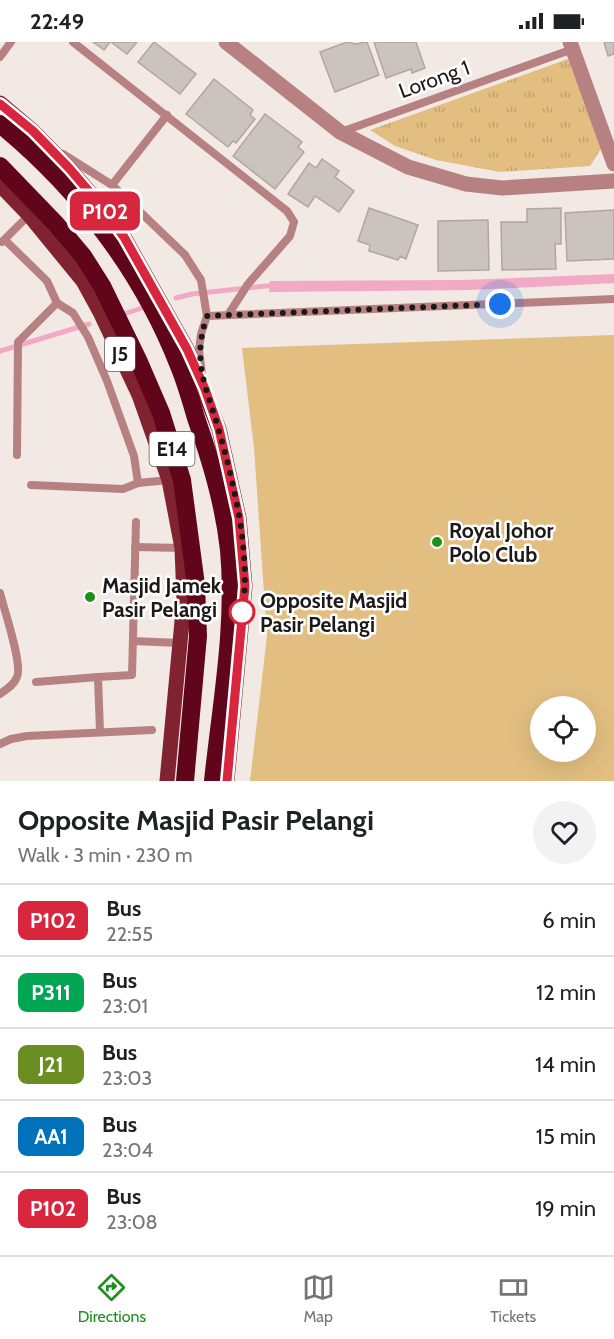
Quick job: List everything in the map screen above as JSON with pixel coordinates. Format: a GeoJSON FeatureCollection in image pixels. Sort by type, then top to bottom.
{"type":"FeatureCollection","features":[{"type":"Feature","properties":{"kind":"highway","name":"E14"},"geometry":{"type":"LineString","coordinates":[[0,124],[30,149],[89,211],[122,256],[179,366],[214,470],[229,551],[230,600],[213,781]]}},
{"type":"Feature","properties":{"kind":"highway","name":"E14"},"geometry":{"type":"LineString","coordinates":[[1,172],[83,256],[102,286],[161,413],[182,480],[196,585],[198,636],[185,781]]}},
{"type":"Feature","properties":{"kind":"main road"},"geometry":{"type":"LineString","coordinates":[[0,104],[33,131],[69,168],[124,237],[187,349],[205,389],[219,429],[239,518],[245,586],[227,781]]}},
{"type":"Feature","properties":{"kind":"main road","name":"J5"},"geometry":{"type":"LineString","coordinates":[[1,172],[29,215],[83,281],[139,395],[169,480],[182,548],[184,600],[167,781]]}},
{"type":"Feature","properties":{"kind":"street"},"geometry":{"type":"LineString","coordinates":[[226,42],[340,132],[408,167],[466,184],[502,188],[614,181]]}},
{"type":"Feature","properties":{"kind":"street"},"geometry":{"type":"LineString","coordinates":[[571,45],[614,164]]}},
{"type":"Feature","properties":{"kind":"lane"},"geometry":{"type":"LineString","coordinates":[[0,57],[11,42]]}},
{"type":"Feature","properties":{"kind":"lane"},"geometry":{"type":"LineString","coordinates":[[73,42],[287,211],[294,222],[290,236],[249,284],[228,315]]}},
{"type":"Feature","properties":{"kind":"lane","name":"Lorong 1"},"geometry":{"type":"LineString","coordinates":[[340,132],[571,45]]}},
{"type":"Feature","properties":{"kind":"lane"},"geometry":{"type":"LineString","coordinates":[[111,185],[167,115]]}},
{"type":"Feature","properties":{"kind":"lane"},"geometry":{"type":"LineString","coordinates":[[33,131],[111,185],[184,255],[201,280],[207,316],[199,350],[205,389]]}},
{"type":"Feature","properties":{"kind":"lane"},"geometry":{"type":"LineString","coordinates":[[29,215],[2,242],[47,281],[57,303],[73,313],[88,337],[107,381],[134,456],[138,483]]}},
{"type":"Feature","properties":{"kind":"lane"},"geometry":{"type":"LineString","coordinates":[[207,316],[614,299]]}},
{"type":"Feature","properties":{"kind":"lane"},"geometry":{"type":"LineString","coordinates":[[17,454],[18,342],[57,303]]}},
{"type":"Feature","properties":{"kind":"lane"},"geometry":{"type":"LineString","coordinates":[[31,485],[123,489],[138,483],[169,480]]}},
{"type":"Feature","properties":{"kind":"lane"},"geometry":{"type":"LineString","coordinates":[[36,682],[132,675],[136,522]]}},
{"type":"Feature","properties":{"kind":"lane"},"geometry":{"type":"LineString","coordinates":[[135,547],[182,548]]}},
{"type":"Feature","properties":{"kind":"lane"},"geometry":{"type":"LineString","coordinates":[[0,592],[19,669],[15,681],[0,694]]}},
{"type":"Feature","properties":{"kind":"lane"},"geometry":{"type":"LineString","coordinates":[[133,640],[180,643]]}},
{"type":"Feature","properties":{"kind":"lane"},"geometry":{"type":"LineString","coordinates":[[98,678],[100,732]]}},
{"type":"Feature","properties":{"kind":"lane"},"geometry":{"type":"LineString","coordinates":[[0,744],[27,736],[152,730]]}},
{"type":"Feature","properties":{"kind":"green space"},"geometry":{"type":"Polygon","coordinates":[[[568,59],[601,149],[590,166],[500,172],[436,160],[395,146],[370,130],[568,59]]]}},
{"type":"Feature","properties":{"kind":"green space","name":"Royal Johor Polo Club"},"geometry":{"type":"Polygon","coordinates":[[[614,335],[614,781],[250,781],[267,636],[254,448],[242,348],[614,335]]]}},
{"type":"Feature","properties":{"kind":"shaded area"},"geometry":{"type":"Polygon","coordinates":[[[614,274],[614,283],[470,290],[269,292],[270,281],[463,280],[614,274]]]}},
{"type":"Feature","properties":{"kind":"building"},"geometry":{"type":"Polygon","coordinates":[[[93,42],[110,42],[104,50],[93,42]]]}},
{"type":"Feature","properties":{"kind":"building"},"geometry":{"type":"Polygon","coordinates":[[[111,42],[137,42],[127,54],[111,42]]]}},
{"type":"Feature","properties":{"kind":"building"},"geometry":{"type":"Polygon","coordinates":[[[154,42],[196,74],[180,94],[138,62],[154,42]]]}},
{"type":"Feature","properties":{"kind":"building"},"geometry":{"type":"Polygon","coordinates":[[[347,42],[355,44],[367,42],[379,75],[335,92],[320,52],[347,42]]]}},
{"type":"Feature","properties":{"kind":"building"},"geometry":{"type":"Polygon","coordinates":[[[374,42],[416,42],[425,68],[412,73],[411,69],[386,78],[374,42]]]}},
{"type":"Feature","properties":{"kind":"building"},"geometry":{"type":"Polygon","coordinates":[[[604,42],[614,42],[614,54],[608,56],[604,42]]]}},
{"type":"Feature","properties":{"kind":"building"},"geometry":{"type":"Polygon","coordinates":[[[214,79],[253,110],[250,115],[255,119],[236,143],[233,141],[228,147],[186,114],[214,79]]]}},
{"type":"Feature","properties":{"kind":"building"},"geometry":{"type":"Polygon","coordinates":[[[265,114],[302,142],[298,147],[304,152],[275,189],[233,156],[265,114]]]}},
{"type":"Feature","properties":{"kind":"building"},"geometry":{"type":"Polygon","coordinates":[[[322,159],[339,171],[335,177],[354,191],[339,212],[315,196],[308,207],[288,194],[309,163],[316,168],[322,159]]]}},
{"type":"Feature","properties":{"kind":"building"},"geometry":{"type":"Polygon","coordinates":[[[369,208],[418,225],[406,259],[400,256],[398,260],[369,251],[370,245],[358,241],[369,208]]]}},
{"type":"Feature","properties":{"kind":"building"},"geometry":{"type":"Polygon","coordinates":[[[561,208],[561,244],[555,244],[556,269],[502,270],[501,222],[527,222],[527,209],[561,208]]]}},
{"type":"Feature","properties":{"kind":"building"},"geometry":{"type":"Polygon","coordinates":[[[614,210],[614,259],[567,261],[565,213],[614,210]]]}},
{"type":"Feature","properties":{"kind":"building"},"geometry":{"type":"Polygon","coordinates":[[[488,220],[489,270],[438,271],[438,221],[488,220]]]}},
{"type":"Feature","properties":{"kind":"waterway"},"geometry":{"type":"LineString","coordinates":[[176,298],[192,294],[275,285]]}},
{"type":"Feature","properties":{"kind":"waterway"},"geometry":{"type":"LineString","coordinates":[[121,315],[145,307]]}},
{"type":"Feature","properties":{"kind":"waterway"},"geometry":{"type":"LineString","coordinates":[[0,351],[89,324]]}},
{"type":"Feature","properties":{"kind":"bus line","name":"P102"},"geometry":{"type":"LineString","coordinates":[[0,104],[33,131],[69,168],[124,237],[187,349],[205,389],[219,429],[239,518],[245,586],[227,781]]}},
{"type":"Feature","properties":{"kind":"place","name":"Royal Johor Polo Club"},"geometry":{"type":"Point","coordinates":[437,542]}},
{"type":"Feature","properties":{"kind":"place","name":"Masjid Jamek Pasir Pelangi"},"geometry":{"type":"Point","coordinates":[90,597]}},
{"type":"Feature","properties":{"kind":"place","name":"Opposite Masjid Pasir Pelangi"},"geometry":{"type":"Point","coordinates":[242,612]}},
{"type":"Feature","properties":{"kind":"route"},"geometry":{"type":"LineString","coordinates":[[242,612],[245,586],[239,518],[219,429],[205,389],[199,350],[207,316],[500,304]]}}]}
